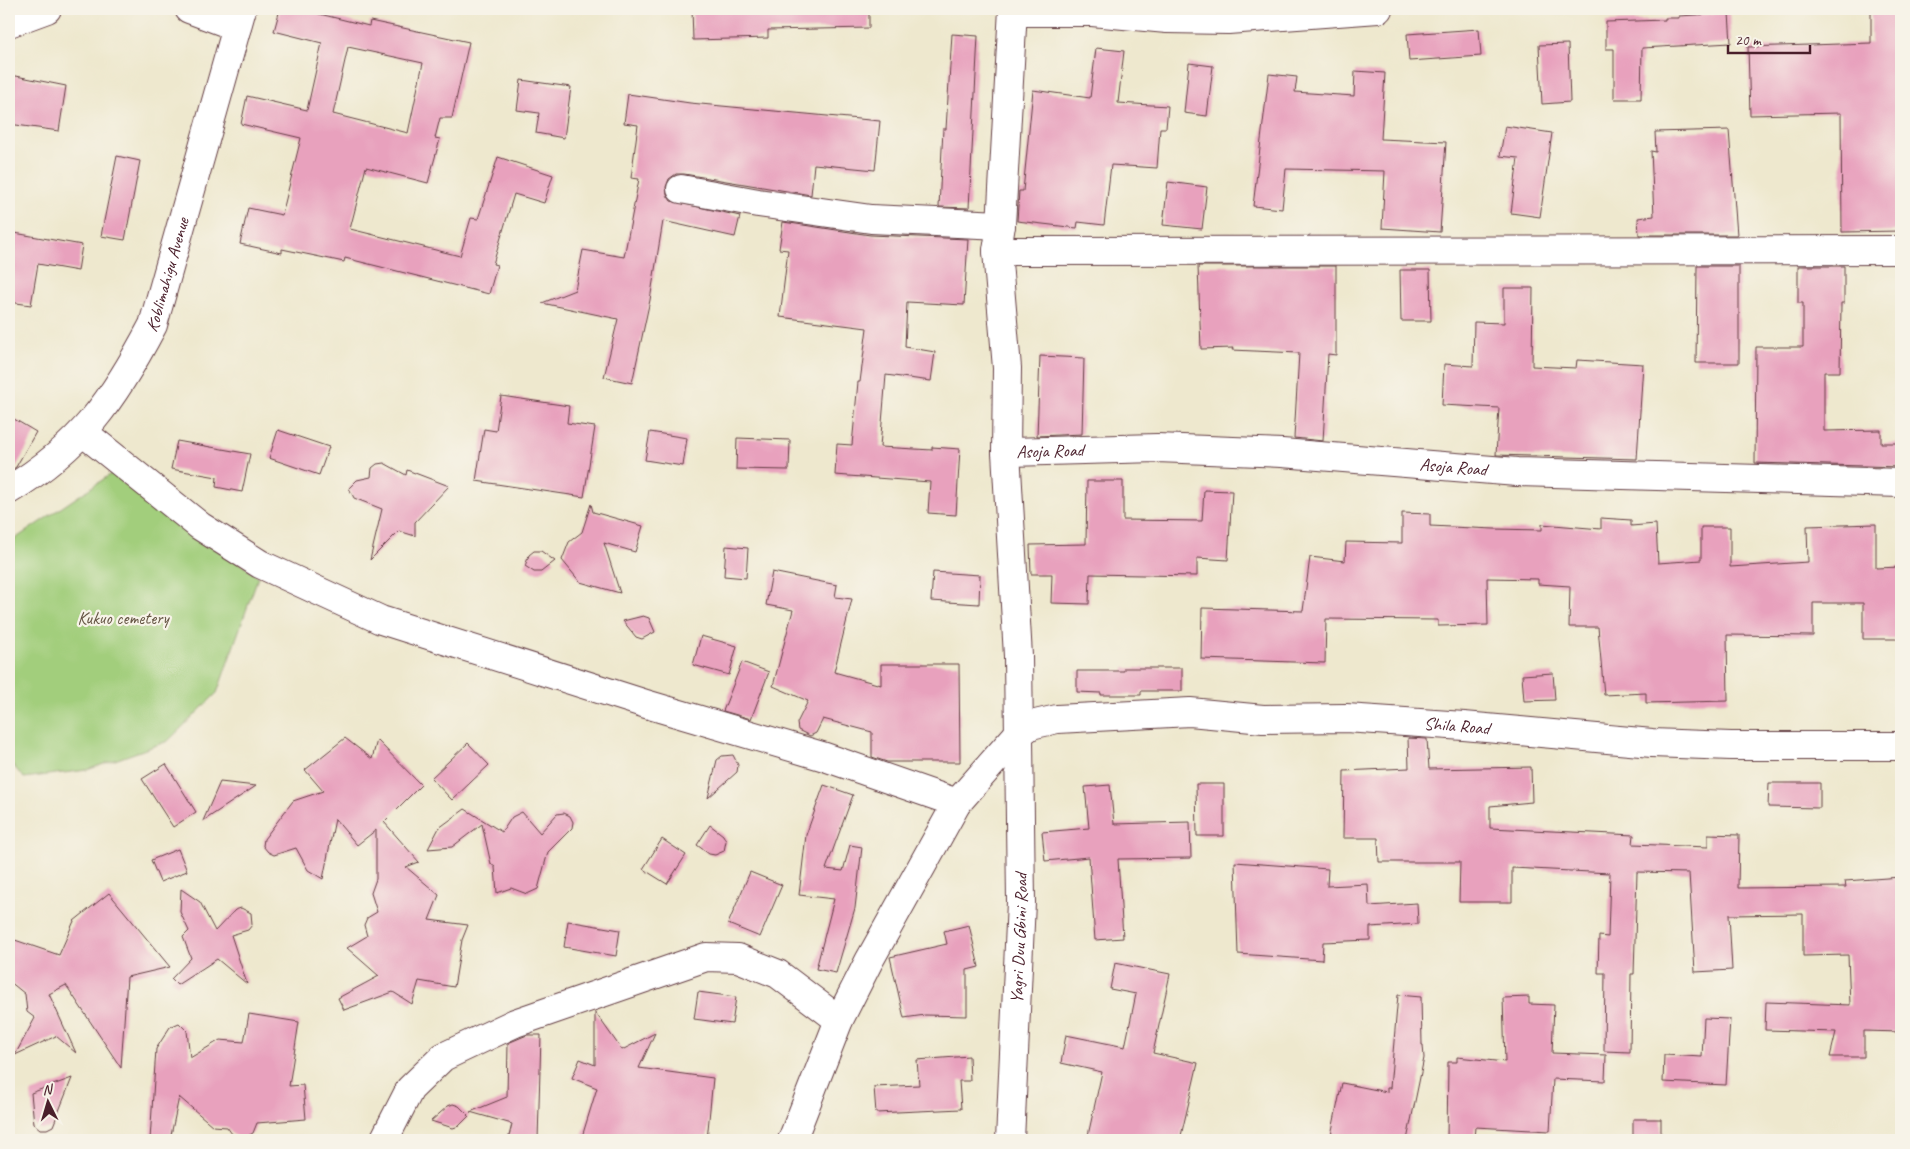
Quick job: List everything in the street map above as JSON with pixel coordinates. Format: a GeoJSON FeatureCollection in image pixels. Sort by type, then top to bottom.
{"type":"FeatureCollection","features":[{"type":"Feature","properties":{"kind":"street"},"geometry":{"type":"LineString","coordinates":[[9,23],[47,9]]}},
{"type":"Feature","properties":{"kind":"street"},"geometry":{"type":"LineString","coordinates":[[189,9],[240,18]]}},
{"type":"Feature","properties":{"kind":"street"},"geometry":{"type":"LineString","coordinates":[[1013,10],[1092,12],[1167,19],[1228,20],[1378,9]]}},
{"type":"Feature","properties":{"kind":"street","name":"Yagri Duu Gbini Road"},"geometry":{"type":"LineString","coordinates":[[1010,1140],[1021,902],[1018,656],[1006,452],[1007,368],[999,238],[1013,10]]}},
{"type":"Feature","properties":{"kind":"street","name":"Koblimahigu Avenue"},"geometry":{"type":"LineString","coordinates":[[9,490],[56,459],[84,433],[128,372],[153,325],[240,18]]}},
{"type":"Feature","properties":{"kind":"street"},"geometry":{"type":"LineString","coordinates":[[682,189],[758,203],[999,238],[1901,250]]}},
{"type":"Feature","properties":{"kind":"street"},"geometry":{"type":"LineString","coordinates":[[84,433],[200,526],[260,564],[381,620],[646,704],[825,757],[957,803]]}},
{"type":"Feature","properties":{"kind":"street","name":"Asoja Road"},"geometry":{"type":"LineString","coordinates":[[1006,452],[1157,448],[1282,453],[1517,472],[1901,483]]}},
{"type":"Feature","properties":{"kind":"street","name":"Shila Road"},"geometry":{"type":"LineString","coordinates":[[792,1140],[839,1020],[868,960],[957,803],[1018,735],[1031,725],[1056,719],[1190,712],[1263,719],[1346,718],[1445,724],[1652,743],[1731,746],[1901,746]]}},
{"type":"Feature","properties":{"kind":"street"},"geometry":{"type":"LineString","coordinates":[[384,1140],[410,1089],[443,1057],[515,1023],[706,957],[738,958],[778,974],[839,1020]]}},
{"type":"Feature","properties":{"kind":"green space","name":"Kukuo cemetery"},"geometry":{"type":"Polygon","coordinates":[[[117,470],[258,577],[217,693],[168,741],[87,770],[24,778],[9,761],[9,543],[117,470]]]}},
{"type":"Feature","properties":{"kind":"building"},"geometry":{"type":"Polygon","coordinates":[[[280,9],[299,9],[369,26],[370,21],[469,42],[452,118],[440,118],[435,138],[440,139],[428,183],[366,167],[350,229],[460,256],[471,218],[478,219],[498,157],[553,175],[544,203],[514,194],[493,264],[497,265],[489,294],[345,258],[344,262],[282,249],[282,253],[240,244],[248,208],[282,215],[301,138],[241,124],[247,96],[307,110],[322,43],[274,31],[280,9]],[[348,47],[333,114],[408,133],[423,63],[348,47]]]}},
{"type":"Feature","properties":{"kind":"building"},"geometry":{"type":"Polygon","coordinates":[[[692,9],[869,9],[869,28],[768,30],[768,38],[693,40],[692,9]]]}},
{"type":"Feature","properties":{"kind":"building"},"geometry":{"type":"Polygon","coordinates":[[[1901,11],[1901,231],[1842,232],[1841,113],[1750,115],[1748,47],[1871,43],[1871,12],[1901,11]]]}},
{"type":"Feature","properties":{"kind":"building"},"geometry":{"type":"Polygon","coordinates":[[[1729,13],[1731,43],[1642,48],[1641,99],[1614,99],[1614,49],[1606,49],[1606,22],[1665,20],[1665,18],[1679,18],[1679,16],[1729,13]]]}},
{"type":"Feature","properties":{"kind":"building"},"geometry":{"type":"Polygon","coordinates":[[[1479,29],[1481,56],[1409,61],[1407,34],[1479,29]]]}},
{"type":"Feature","properties":{"kind":"building"},"geometry":{"type":"Polygon","coordinates":[[[952,34],[978,36],[969,208],[939,207],[943,129],[946,129],[952,34]]]}},
{"type":"Feature","properties":{"kind":"building"},"geometry":{"type":"Polygon","coordinates":[[[1568,44],[1570,102],[1542,104],[1539,45],[1568,44]]]}},
{"type":"Feature","properties":{"kind":"building"},"geometry":{"type":"Polygon","coordinates":[[[1096,48],[1124,51],[1118,103],[1168,106],[1166,128],[1160,128],[1157,168],[1111,165],[1104,225],[1078,222],[1077,228],[1017,221],[1019,191],[1023,191],[1033,90],[1090,98],[1096,48]]]}},
{"type":"Feature","properties":{"kind":"building"},"geometry":{"type":"Polygon","coordinates":[[[1189,63],[1213,66],[1207,116],[1184,113],[1189,63]]]}},
{"type":"Feature","properties":{"kind":"building"},"geometry":{"type":"Polygon","coordinates":[[[1355,71],[1385,73],[1381,139],[1446,142],[1440,232],[1382,228],[1385,171],[1286,169],[1282,209],[1253,206],[1269,74],[1297,77],[1295,92],[1354,96],[1355,71]]]}},
{"type":"Feature","properties":{"kind":"building"},"geometry":{"type":"Polygon","coordinates":[[[11,75],[66,86],[59,131],[9,124],[11,75]]]}},
{"type":"Feature","properties":{"kind":"building"},"geometry":{"type":"Polygon","coordinates":[[[521,80],[571,87],[564,138],[536,133],[539,113],[517,110],[521,80]]]}},
{"type":"Feature","properties":{"kind":"building"},"geometry":{"type":"Polygon","coordinates":[[[628,94],[690,103],[880,121],[875,170],[814,164],[811,195],[684,174],[676,174],[669,179],[666,187],[667,195],[671,201],[740,216],[735,237],[663,221],[650,300],[632,383],[604,377],[618,319],[542,303],[575,290],[583,250],[624,257],[639,179],[631,178],[638,125],[624,123],[628,94]]]}},
{"type":"Feature","properties":{"kind":"building"},"geometry":{"type":"Polygon","coordinates":[[[1505,126],[1552,133],[1540,217],[1511,213],[1518,158],[1500,156],[1505,126]]]}},
{"type":"Feature","properties":{"kind":"building"},"geometry":{"type":"Polygon","coordinates":[[[1729,130],[1737,235],[1639,235],[1638,218],[1654,216],[1651,151],[1656,152],[1655,132],[1729,130]]]}},
{"type":"Feature","properties":{"kind":"building"},"geometry":{"type":"Polygon","coordinates":[[[117,156],[140,161],[125,240],[101,236],[117,156]]]}},
{"type":"Feature","properties":{"kind":"building"},"geometry":{"type":"Polygon","coordinates":[[[1168,182],[1207,187],[1202,229],[1163,225],[1168,182]]]}},
{"type":"Feature","properties":{"kind":"building"},"geometry":{"type":"Polygon","coordinates":[[[783,222],[870,235],[968,239],[964,305],[907,302],[905,347],[935,352],[931,381],[886,375],[880,447],[932,450],[932,447],[960,449],[956,515],[928,513],[930,482],[835,475],[837,444],[852,445],[858,382],[860,382],[867,328],[780,317],[788,250],[779,249],[783,222]]]}},
{"type":"Feature","properties":{"kind":"building"},"geometry":{"type":"Polygon","coordinates":[[[9,232],[82,245],[78,271],[38,264],[31,305],[9,302],[9,232]]]}},
{"type":"Feature","properties":{"kind":"building"},"geometry":{"type":"Polygon","coordinates":[[[1198,266],[1336,266],[1336,355],[1328,354],[1323,441],[1294,438],[1299,353],[1232,350],[1233,348],[1201,349],[1198,266]]]}},
{"type":"Feature","properties":{"kind":"building"},"geometry":{"type":"Polygon","coordinates":[[[1697,266],[1739,266],[1739,363],[1696,363],[1697,266]]]}},
{"type":"Feature","properties":{"kind":"building"},"geometry":{"type":"Polygon","coordinates":[[[1798,266],[1844,266],[1844,303],[1841,303],[1840,372],[1824,372],[1824,431],[1881,430],[1881,443],[1901,443],[1901,467],[1755,463],[1756,347],[1803,347],[1803,303],[1798,303],[1798,266]]]}},
{"type":"Feature","properties":{"kind":"building"},"geometry":{"type":"Polygon","coordinates":[[[1400,270],[1430,270],[1431,321],[1401,321],[1400,270]]]}},
{"type":"Feature","properties":{"kind":"building"},"geometry":{"type":"Polygon","coordinates":[[[1504,288],[1533,288],[1532,366],[1576,368],[1577,360],[1643,364],[1637,459],[1496,455],[1499,408],[1442,405],[1444,364],[1473,366],[1474,322],[1504,323],[1504,288]]]}},
{"type":"Feature","properties":{"kind":"building"},"geometry":{"type":"Polygon","coordinates":[[[1040,356],[1084,358],[1082,434],[1037,436],[1040,356]]]}},
{"type":"Feature","properties":{"kind":"building"},"geometry":{"type":"Polygon","coordinates":[[[501,396],[569,406],[567,423],[595,427],[584,497],[476,481],[484,429],[496,431],[501,396]]]}},
{"type":"Feature","properties":{"kind":"building"},"geometry":{"type":"Polygon","coordinates":[[[9,416],[36,432],[16,467],[9,472],[9,416]]]}},
{"type":"Feature","properties":{"kind":"building"},"geometry":{"type":"Polygon","coordinates":[[[278,430],[329,447],[319,475],[269,458],[278,430]]]}},
{"type":"Feature","properties":{"kind":"building"},"geometry":{"type":"Polygon","coordinates":[[[650,432],[687,438],[683,466],[645,460],[650,432]]]}},
{"type":"Feature","properties":{"kind":"building"},"geometry":{"type":"Polygon","coordinates":[[[737,438],[790,440],[789,470],[736,469],[737,438]]]}},
{"type":"Feature","properties":{"kind":"building"},"geometry":{"type":"Polygon","coordinates":[[[177,441],[250,454],[242,492],[216,487],[217,477],[171,469],[177,441]]]}},
{"type":"Feature","properties":{"kind":"building"},"geometry":{"type":"Polygon","coordinates":[[[384,463],[406,475],[407,470],[449,486],[415,522],[415,536],[399,531],[370,560],[382,509],[354,498],[349,488],[357,480],[371,477],[372,468],[377,464],[384,463]]]}},
{"type":"Feature","properties":{"kind":"building"},"geometry":{"type":"Polygon","coordinates":[[[1087,481],[1123,481],[1123,520],[1202,521],[1204,490],[1232,491],[1228,560],[1197,558],[1197,576],[1090,574],[1089,604],[1051,603],[1052,574],[1031,574],[1030,545],[1086,544],[1087,481]]]}},
{"type":"Feature","properties":{"kind":"building"},"geometry":{"type":"Polygon","coordinates":[[[591,504],[593,512],[643,526],[635,552],[604,543],[620,593],[580,582],[562,560],[569,542],[582,532],[591,504]]]}},
{"type":"Feature","properties":{"kind":"building"},"geometry":{"type":"Polygon","coordinates":[[[1402,513],[1430,514],[1430,526],[1494,529],[1542,530],[1542,524],[1601,529],[1601,518],[1631,520],[1631,526],[1656,524],[1658,563],[1701,560],[1701,527],[1730,527],[1730,567],[1808,562],[1807,526],[1876,524],[1876,568],[1901,567],[1901,639],[1863,639],[1863,603],[1813,603],[1813,636],[1727,635],[1728,701],[1646,703],[1646,693],[1604,695],[1598,627],[1569,627],[1570,586],[1538,584],[1538,579],[1487,578],[1488,625],[1438,626],[1438,620],[1326,619],[1325,663],[1201,659],[1202,608],[1303,611],[1310,557],[1345,561],[1346,542],[1402,543],[1402,513]]]}},
{"type":"Feature","properties":{"kind":"building"},"geometry":{"type":"Polygon","coordinates":[[[726,546],[748,548],[746,578],[724,576],[726,546]]]}},
{"type":"Feature","properties":{"kind":"building"},"geometry":{"type":"Polygon","coordinates":[[[534,551],[541,551],[555,561],[541,572],[534,572],[525,566],[529,555],[534,551]]]}},
{"type":"Feature","properties":{"kind":"building"},"geometry":{"type":"Polygon","coordinates":[[[772,572],[837,585],[835,597],[852,599],[834,672],[881,685],[881,664],[959,664],[960,762],[887,762],[872,757],[872,732],[823,719],[816,733],[810,736],[798,730],[797,723],[808,701],[773,686],[793,610],[766,605],[772,572]]]}},
{"type":"Feature","properties":{"kind":"building"},"geometry":{"type":"Polygon","coordinates":[[[933,572],[980,575],[979,604],[931,601],[933,572]]]}},
{"type":"Feature","properties":{"kind":"building"},"geometry":{"type":"Polygon","coordinates":[[[643,616],[649,618],[655,632],[642,639],[636,637],[623,621],[643,616]]]}},
{"type":"Feature","properties":{"kind":"building"},"geometry":{"type":"Polygon","coordinates":[[[701,636],[737,646],[729,675],[693,665],[701,636]]]}},
{"type":"Feature","properties":{"kind":"building"},"geometry":{"type":"Polygon","coordinates":[[[742,662],[769,672],[751,719],[723,711],[742,662]]]}},
{"type":"Feature","properties":{"kind":"building"},"geometry":{"type":"Polygon","coordinates":[[[1124,668],[1182,668],[1182,691],[1141,691],[1141,695],[1101,695],[1101,693],[1077,692],[1077,671],[1124,671],[1124,668]]]}},
{"type":"Feature","properties":{"kind":"building"},"geometry":{"type":"Polygon","coordinates":[[[1553,673],[1555,700],[1524,701],[1522,675],[1553,673]]]}},
{"type":"Feature","properties":{"kind":"building"},"geometry":{"type":"Polygon","coordinates":[[[345,738],[372,759],[377,740],[421,785],[384,822],[419,862],[406,867],[439,895],[429,920],[468,925],[462,940],[454,987],[419,981],[412,1004],[393,992],[344,1010],[338,998],[379,976],[347,948],[367,936],[364,925],[367,918],[377,912],[371,893],[376,879],[376,830],[357,845],[335,819],[323,879],[308,870],[296,848],[274,855],[263,846],[264,839],[293,801],[323,791],[305,770],[345,738]]]}},
{"type":"Feature","properties":{"kind":"building"},"geometry":{"type":"Polygon","coordinates":[[[1408,738],[1427,739],[1429,769],[1531,767],[1532,802],[1490,806],[1490,828],[1634,835],[1633,844],[1708,847],[1708,834],[1739,835],[1738,888],[1846,887],[1845,881],[1901,877],[1901,1032],[1864,1031],[1864,1057],[1830,1057],[1836,1032],[1765,1030],[1766,1002],[1850,1005],[1848,955],[1803,956],[1803,914],[1729,915],[1732,970],[1695,972],[1689,873],[1637,872],[1634,974],[1631,974],[1630,1052],[1604,1051],[1605,973],[1598,973],[1599,936],[1608,937],[1610,873],[1512,868],[1512,902],[1459,902],[1460,862],[1379,862],[1378,838],[1343,838],[1344,771],[1409,768],[1408,738]]]}},
{"type":"Feature","properties":{"kind":"building"},"geometry":{"type":"Polygon","coordinates":[[[468,743],[489,765],[452,800],[431,778],[468,743]]]}},
{"type":"Feature","properties":{"kind":"building"},"geometry":{"type":"Polygon","coordinates":[[[733,755],[738,765],[737,772],[708,798],[717,760],[722,756],[733,755]]]}},
{"type":"Feature","properties":{"kind":"building"},"geometry":{"type":"Polygon","coordinates":[[[166,764],[196,812],[173,827],[142,779],[166,764]]]}},
{"type":"Feature","properties":{"kind":"building"},"geometry":{"type":"Polygon","coordinates":[[[220,782],[256,786],[203,821],[220,782]]]}},
{"type":"Feature","properties":{"kind":"building"},"geometry":{"type":"Polygon","coordinates":[[[1769,783],[1820,783],[1820,808],[1768,807],[1769,783]]]}},
{"type":"Feature","properties":{"kind":"building"},"geometry":{"type":"Polygon","coordinates":[[[1196,784],[1224,784],[1224,836],[1197,836],[1196,784]]]}},
{"type":"Feature","properties":{"kind":"building"},"geometry":{"type":"Polygon","coordinates":[[[824,785],[853,795],[826,869],[843,871],[850,845],[862,847],[855,908],[836,973],[816,969],[834,899],[799,895],[806,835],[824,785]]]}},
{"type":"Feature","properties":{"kind":"building"},"geometry":{"type":"Polygon","coordinates":[[[1110,785],[1114,824],[1190,822],[1191,858],[1118,859],[1123,938],[1095,940],[1089,857],[1045,861],[1042,832],[1089,828],[1085,787],[1110,785]]]}},
{"type":"Feature","properties":{"kind":"building"},"geometry":{"type":"Polygon","coordinates":[[[465,809],[502,832],[512,817],[522,812],[540,833],[557,814],[564,813],[570,816],[573,822],[572,828],[548,852],[538,889],[527,894],[511,888],[497,893],[495,867],[491,864],[482,824],[452,847],[428,849],[439,828],[465,809]]]}},
{"type":"Feature","properties":{"kind":"building"},"geometry":{"type":"Polygon","coordinates":[[[710,825],[723,835],[726,841],[724,851],[715,855],[709,854],[697,845],[710,825]]]}},
{"type":"Feature","properties":{"kind":"building"},"geometry":{"type":"Polygon","coordinates":[[[662,839],[686,855],[667,884],[643,869],[662,839]]]}},
{"type":"Feature","properties":{"kind":"building"},"geometry":{"type":"Polygon","coordinates":[[[178,849],[187,871],[160,882],[151,860],[178,849]]]}},
{"type":"Feature","properties":{"kind":"building"},"geometry":{"type":"Polygon","coordinates":[[[1235,862],[1328,869],[1327,886],[1368,884],[1369,906],[1417,903],[1418,924],[1370,927],[1370,940],[1323,942],[1322,960],[1238,954],[1235,862]]]}},
{"type":"Feature","properties":{"kind":"building"},"geometry":{"type":"Polygon","coordinates":[[[750,872],[782,885],[760,937],[728,924],[750,872]]]}},
{"type":"Feature","properties":{"kind":"building"},"geometry":{"type":"Polygon","coordinates":[[[181,889],[200,902],[215,931],[235,910],[241,908],[251,913],[252,925],[248,930],[231,935],[247,984],[217,959],[177,985],[171,979],[191,958],[183,937],[189,931],[180,912],[181,889]]]}},
{"type":"Feature","properties":{"kind":"building"},"geometry":{"type":"Polygon","coordinates":[[[109,893],[170,967],[127,977],[121,1068],[66,985],[49,994],[76,1053],[56,1036],[15,1055],[35,1018],[27,1012],[25,994],[9,981],[9,938],[59,955],[74,921],[109,893]]]}},
{"type":"Feature","properties":{"kind":"building"},"geometry":{"type":"Polygon","coordinates":[[[568,921],[620,930],[616,956],[564,947],[568,921]]]}},
{"type":"Feature","properties":{"kind":"building"},"geometry":{"type":"Polygon","coordinates":[[[969,925],[979,967],[967,970],[967,1016],[925,1015],[904,1018],[890,957],[947,944],[944,931],[969,925]]]}},
{"type":"Feature","properties":{"kind":"building"},"geometry":{"type":"Polygon","coordinates":[[[1115,963],[1170,974],[1153,1053],[1198,1063],[1180,1140],[1087,1140],[1102,1072],[1061,1063],[1066,1035],[1125,1047],[1136,994],[1110,989],[1115,963]]]}},
{"type":"Feature","properties":{"kind":"building"},"geometry":{"type":"Polygon","coordinates":[[[698,992],[736,997],[732,1024],[694,1019],[698,992]]]}},
{"type":"Feature","properties":{"kind":"building"},"geometry":{"type":"Polygon","coordinates":[[[1398,995],[1421,997],[1424,1058],[1407,1140],[1330,1140],[1342,1083],[1387,1092],[1387,1088],[1390,1088],[1398,995]]]}},
{"type":"Feature","properties":{"kind":"building"},"geometry":{"type":"Polygon","coordinates":[[[1529,997],[1529,1004],[1554,1005],[1552,1053],[1606,1055],[1605,1081],[1553,1079],[1550,1131],[1475,1127],[1474,1140],[1447,1140],[1448,1062],[1457,1062],[1457,1057],[1505,1062],[1503,998],[1529,997]]]}},
{"type":"Feature","properties":{"kind":"building"},"geometry":{"type":"Polygon","coordinates":[[[595,1012],[622,1050],[655,1033],[639,1068],[713,1078],[707,1140],[581,1140],[597,1088],[572,1078],[580,1059],[595,1065],[595,1012]]]}},
{"type":"Feature","properties":{"kind":"building"},"geometry":{"type":"Polygon","coordinates":[[[249,1014],[299,1022],[289,1086],[303,1085],[306,1119],[257,1123],[253,1133],[246,1137],[238,1137],[232,1134],[227,1127],[213,1126],[179,1097],[170,1140],[150,1140],[156,1049],[170,1027],[179,1023],[187,1031],[190,1058],[220,1040],[244,1042],[249,1014]]]}},
{"type":"Feature","properties":{"kind":"building"},"geometry":{"type":"Polygon","coordinates":[[[1704,1018],[1730,1019],[1726,1085],[1663,1082],[1664,1055],[1702,1057],[1704,1018]]]}},
{"type":"Feature","properties":{"kind":"building"},"geometry":{"type":"Polygon","coordinates":[[[527,1035],[541,1035],[538,1140],[508,1140],[512,1124],[470,1112],[507,1097],[508,1043],[527,1035]]]}},
{"type":"Feature","properties":{"kind":"building"},"geometry":{"type":"Polygon","coordinates":[[[969,1056],[970,1081],[959,1081],[961,1109],[876,1113],[874,1087],[919,1085],[917,1060],[969,1056]]]}},
{"type":"Feature","properties":{"kind":"building"},"geometry":{"type":"Polygon","coordinates":[[[72,1078],[53,1126],[47,1129],[40,1129],[34,1124],[31,1093],[72,1078]]]}},
{"type":"Feature","properties":{"kind":"building"},"geometry":{"type":"Polygon","coordinates":[[[453,1104],[459,1106],[469,1116],[459,1126],[453,1128],[431,1121],[448,1106],[453,1104]]]}},
{"type":"Feature","properties":{"kind":"building"},"geometry":{"type":"Polygon","coordinates":[[[1633,1119],[1661,1119],[1661,1140],[1633,1140],[1633,1119]]]}}]}
